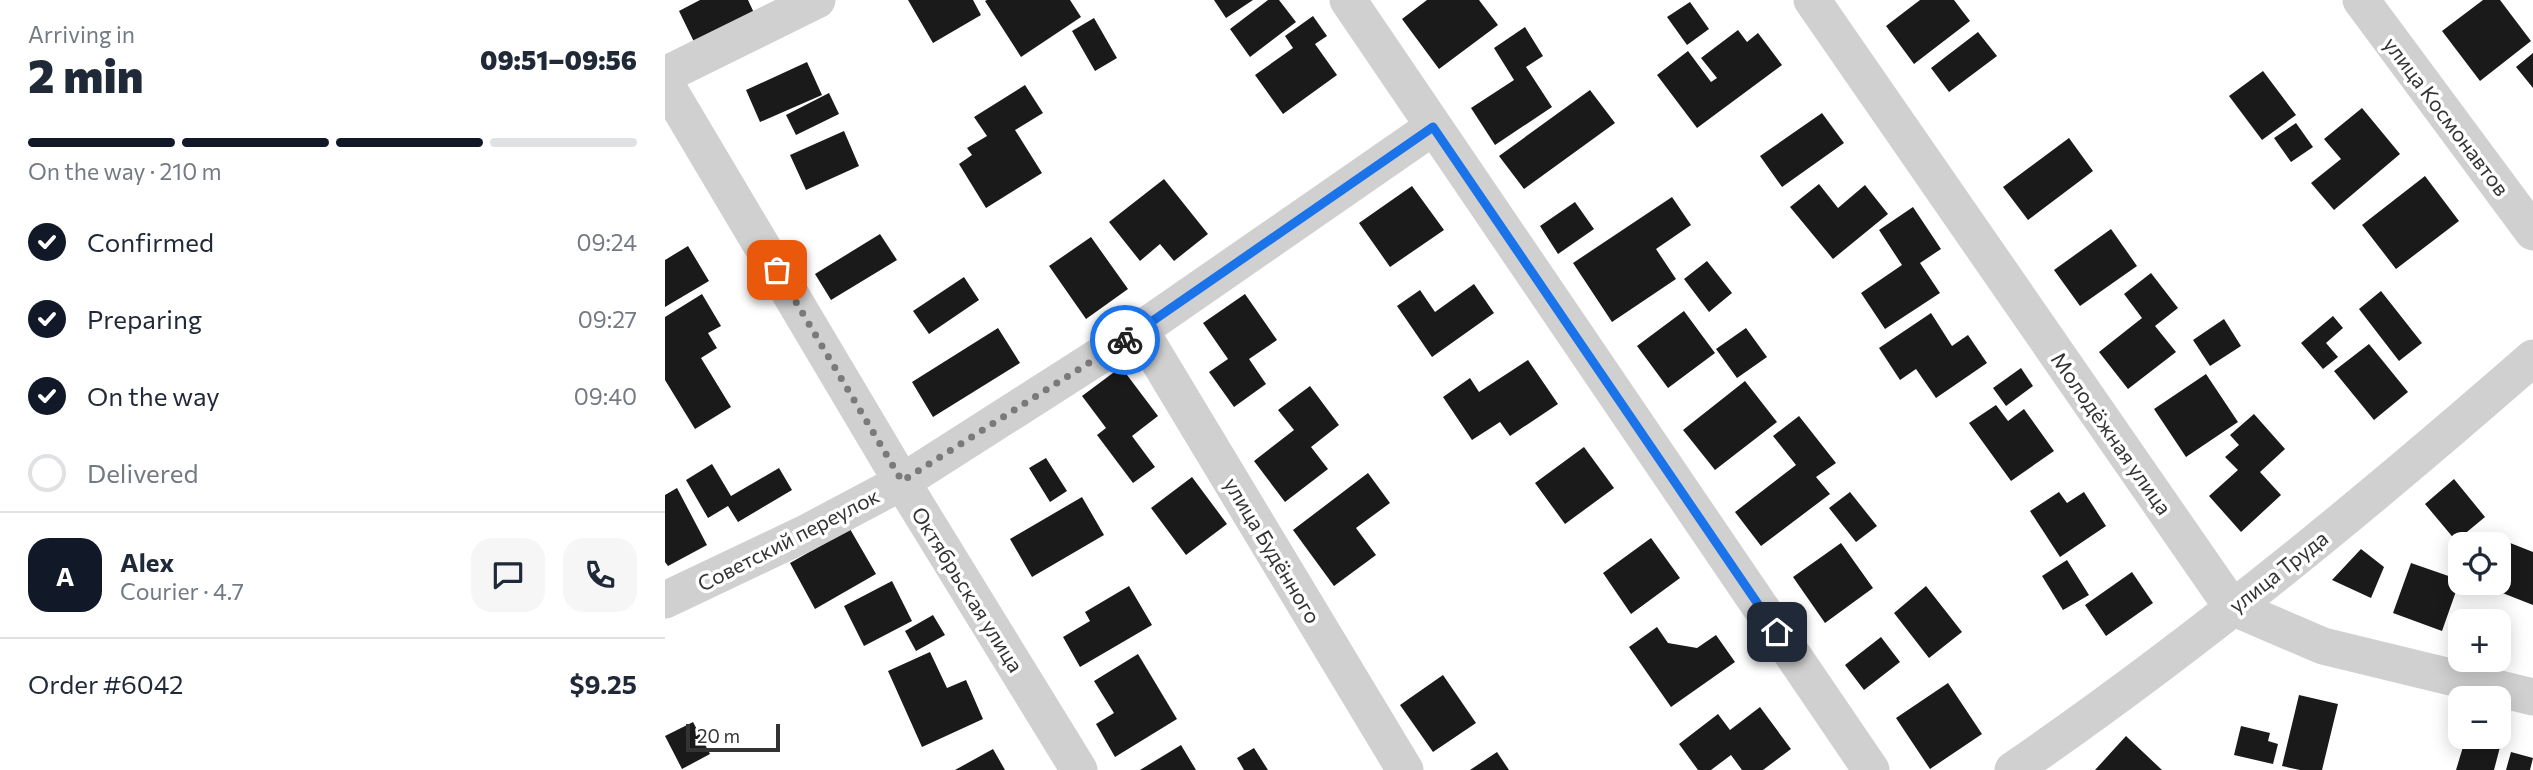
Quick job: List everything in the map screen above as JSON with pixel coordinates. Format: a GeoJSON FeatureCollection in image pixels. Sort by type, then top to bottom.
{"type":"FeatureCollection","features":[{"type":"Feature","properties":{"kind":"street"},"geometry":{"type":"LineString","coordinates":[[665,75],[817,0]]}},
{"type":"Feature","properties":{"kind":"street"},"geometry":{"type":"LineString","coordinates":[[1348,0],[1871,770]]}},
{"type":"Feature","properties":{"kind":"street","name":"Молодёжная улица"},"geometry":{"type":"LineString","coordinates":[[1812,0],[2232,607]]}},
{"type":"Feature","properties":{"kind":"street","name":"улица Космонавтов"},"geometry":{"type":"LineString","coordinates":[[2361,0],[2533,232]]}},
{"type":"Feature","properties":{"kind":"street","name":"Октябрьская улица"},"geometry":{"type":"LineString","coordinates":[[665,83],[902,481],[1079,770]]}},
{"type":"Feature","properties":{"kind":"street","name":"Советский переулок"},"geometry":{"type":"LineString","coordinates":[[665,600],[806,533],[902,481],[1140,330],[1433,127]]}},
{"type":"Feature","properties":{"kind":"street","name":"улица Будённого"},"geometry":{"type":"LineString","coordinates":[[1140,330],[1405,770]]}},
{"type":"Feature","properties":{"kind":"street","name":"улица Труда"},"geometry":{"type":"LineString","coordinates":[[2013,770],[2232,607],[2446,434],[2533,358]]}},
{"type":"Feature","properties":{"kind":"street"},"geometry":{"type":"LineString","coordinates":[[2232,607],[2323,646],[2533,697]]}},
{"type":"Feature","properties":{"kind":"building"},"geometry":{"type":"Polygon","coordinates":[[[700,0],[748,0],[755,15],[696,46],[679,11],[700,0]]]}},
{"type":"Feature","properties":{"kind":"building"},"geometry":{"type":"Polygon","coordinates":[[[908,0],[973,0],[981,15],[933,43],[908,0]]]}},
{"type":"Feature","properties":{"kind":"building"},"geometry":{"type":"Polygon","coordinates":[[[1070,0],[1081,17],[1021,57],[985,1],[1070,0]]]}},
{"type":"Feature","properties":{"kind":"building"},"geometry":{"type":"Polygon","coordinates":[[[1214,0],[1253,0],[1226,18],[1214,0]]]}},
{"type":"Feature","properties":{"kind":"building"},"geometry":{"type":"Polygon","coordinates":[[[1268,0],[1279,0],[1296,22],[1250,57],[1230,29],[1268,0]]]}},
{"type":"Feature","properties":{"kind":"building"},"geometry":{"type":"Polygon","coordinates":[[[1427,0],[1479,0],[1498,25],[1439,69],[1402,19],[1427,0]]]}},
{"type":"Feature","properties":{"kind":"building"},"geometry":{"type":"Polygon","coordinates":[[[1920,0],[1954,0],[1970,21],[1914,64],[1886,26],[1920,0]]]}},
{"type":"Feature","properties":{"kind":"building"},"geometry":{"type":"Polygon","coordinates":[[[2483,0],[2500,0],[2531,41],[2480,81],[2442,31],[2483,0]]]}},
{"type":"Feature","properties":{"kind":"building"},"geometry":{"type":"Polygon","coordinates":[[[1690,2],[1709,29],[1687,45],[1667,17],[1690,2]]]}},
{"type":"Feature","properties":{"kind":"building"},"geometry":{"type":"Polygon","coordinates":[[[1313,16],[1327,36],[1315,44],[1337,75],[1283,114],[1255,75],[1293,48],[1285,36],[1313,16]]]}},
{"type":"Feature","properties":{"kind":"building"},"geometry":{"type":"Polygon","coordinates":[[[1094,18],[1117,58],[1095,71],[1072,31],[1094,18]]]}},
{"type":"Feature","properties":{"kind":"building"},"geometry":{"type":"Polygon","coordinates":[[[1525,27],[1543,56],[1526,67],[1552,107],[1495,145],[1471,108],[1514,80],[1494,48],[1525,27]]]}},
{"type":"Feature","properties":{"kind":"building"},"geometry":{"type":"Polygon","coordinates":[[[1738,30],[1747,42],[1758,33],[1782,65],[1697,128],[1657,75],[1688,51],[1711,82],[1717,78],[1701,58],[1738,30]]]}},
{"type":"Feature","properties":{"kind":"building"},"geometry":{"type":"Polygon","coordinates":[[[1978,32],[1997,56],[1949,92],[1931,68],[1978,32]]]}},
{"type":"Feature","properties":{"kind":"building"},"geometry":{"type":"Polygon","coordinates":[[[2533,53],[2533,88],[2516,67],[2533,53]]]}},
{"type":"Feature","properties":{"kind":"building"},"geometry":{"type":"Polygon","coordinates":[[[807,62],[822,95],[760,122],[746,90],[807,62]]]}},
{"type":"Feature","properties":{"kind":"building"},"geometry":{"type":"Polygon","coordinates":[[[2263,71],[2296,115],[2262,140],[2229,96],[2263,71]]]}},
{"type":"Feature","properties":{"kind":"building"},"geometry":{"type":"Polygon","coordinates":[[[1025,85],[1043,113],[1015,130],[1042,173],[986,208],[959,164],[972,155],[967,148],[987,136],[974,117],[1025,85]]]}},
{"type":"Feature","properties":{"kind":"building"},"geometry":{"type":"Polygon","coordinates":[[[1590,90],[1615,123],[1524,189],[1499,156],[1590,90]]]}},
{"type":"Feature","properties":{"kind":"building"},"geometry":{"type":"Polygon","coordinates":[[[829,93],[839,114],[796,135],[786,115],[829,93]]]}},
{"type":"Feature","properties":{"kind":"building"},"geometry":{"type":"Polygon","coordinates":[[[2362,108],[2400,154],[2334,210],[2311,183],[2341,159],[2324,139],[2362,108]]]}},
{"type":"Feature","properties":{"kind":"building"},"geometry":{"type":"Polygon","coordinates":[[[1822,113],[1844,143],[1782,187],[1760,156],[1822,113]]]}},
{"type":"Feature","properties":{"kind":"building"},"geometry":{"type":"Polygon","coordinates":[[[2296,123],[2313,147],[2291,162],[2274,138],[2296,123]]]}},
{"type":"Feature","properties":{"kind":"building"},"geometry":{"type":"Polygon","coordinates":[[[844,131],[859,166],[806,190],[790,155],[844,131]]]}},
{"type":"Feature","properties":{"kind":"building"},"geometry":{"type":"Polygon","coordinates":[[[2069,138],[2093,171],[2028,220],[2003,187],[2069,138]]]}},
{"type":"Feature","properties":{"kind":"building"},"geometry":{"type":"Polygon","coordinates":[[[2425,176],[2459,221],[2396,269],[2362,225],[2425,176]]]}},
{"type":"Feature","properties":{"kind":"building"},"geometry":{"type":"Polygon","coordinates":[[[1164,179],[1208,234],[1174,261],[1160,244],[1140,261],[1109,222],[1164,179]]]}},
{"type":"Feature","properties":{"kind":"building"},"geometry":{"type":"Polygon","coordinates":[[[1819,184],[1838,208],[1865,185],[1888,214],[1833,259],[1790,207],[1819,184]]]}},
{"type":"Feature","properties":{"kind":"building"},"geometry":{"type":"Polygon","coordinates":[[[1412,186],[1444,230],[1390,267],[1359,223],[1412,186]]]}},
{"type":"Feature","properties":{"kind":"building"},"geometry":{"type":"Polygon","coordinates":[[[1672,197],[1691,225],[1656,249],[1676,279],[1612,322],[1573,263],[1672,197]]]}},
{"type":"Feature","properties":{"kind":"building"},"geometry":{"type":"Polygon","coordinates":[[[1575,202],[1594,229],[1558,254],[1540,226],[1575,202]]]}},
{"type":"Feature","properties":{"kind":"building"},"geometry":{"type":"Polygon","coordinates":[[[1913,207],[1941,249],[1920,263],[1940,293],[1885,329],[1861,293],[1902,265],[1879,230],[1913,207]]]}},
{"type":"Feature","properties":{"kind":"building"},"geometry":{"type":"Polygon","coordinates":[[[2111,229],[2137,266],[2080,306],[2054,270],[2111,229]]]}},
{"type":"Feature","properties":{"kind":"building"},"geometry":{"type":"Polygon","coordinates":[[[880,234],[897,260],[831,300],[815,274],[880,234]]]}},
{"type":"Feature","properties":{"kind":"building"},"geometry":{"type":"Polygon","coordinates":[[[1091,237],[1128,289],[1086,319],[1049,266],[1091,237]]]}},
{"type":"Feature","properties":{"kind":"building"},"geometry":{"type":"Polygon","coordinates":[[[688,246],[709,281],[665,307],[665,260],[688,246]]]}},
{"type":"Feature","properties":{"kind":"building"},"geometry":{"type":"Polygon","coordinates":[[[1707,261],[1732,293],[1709,312],[1684,279],[1707,261]]]}},
{"type":"Feature","properties":{"kind":"building"},"geometry":{"type":"Polygon","coordinates":[[[2151,273],[2178,308],[2155,326],[2176,352],[2128,389],[2099,352],[2142,318],[2124,294],[2151,273]]]}},
{"type":"Feature","properties":{"kind":"building"},"geometry":{"type":"Polygon","coordinates":[[[964,277],[979,300],[929,334],[913,311],[964,277]]]}},
{"type":"Feature","properties":{"kind":"building"},"geometry":{"type":"Polygon","coordinates":[[[1474,284],[1494,313],[1432,357],[1397,306],[1420,290],[1435,312],[1474,284]]]}},
{"type":"Feature","properties":{"kind":"building"},"geometry":{"type":"Polygon","coordinates":[[[2381,291],[2422,343],[2399,361],[2359,309],[2381,291]]]}},
{"type":"Feature","properties":{"kind":"building"},"geometry":{"type":"Polygon","coordinates":[[[702,294],[721,326],[708,333],[717,348],[701,358],[731,407],[695,429],[665,380],[665,317],[702,294]]]}},
{"type":"Feature","properties":{"kind":"building"},"geometry":{"type":"Polygon","coordinates":[[[1245,294],[1277,340],[1249,359],[1266,384],[1234,407],[1209,372],[1228,359],[1203,323],[1245,294]]]}},
{"type":"Feature","properties":{"kind":"building"},"geometry":{"type":"Polygon","coordinates":[[[1684,311],[1715,353],[1668,388],[1637,346],[1684,311]]]}},
{"type":"Feature","properties":{"kind":"building"},"geometry":{"type":"Polygon","coordinates":[[[1931,313],[1952,346],[1968,335],[1987,363],[1936,398],[1916,369],[1900,380],[1879,348],[1931,313]]]}},
{"type":"Feature","properties":{"kind":"building"},"geometry":{"type":"Polygon","coordinates":[[[2333,316],[2343,328],[2326,343],[2338,357],[2323,369],[2301,343],[2333,316]]]}},
{"type":"Feature","properties":{"kind":"building"},"geometry":{"type":"Polygon","coordinates":[[[2224,319],[2241,346],[2210,366],[2193,340],[2224,319]]]}},
{"type":"Feature","properties":{"kind":"building"},"geometry":{"type":"Polygon","coordinates":[[[998,328],[1020,363],[933,417],[912,382],[998,328]]]}},
{"type":"Feature","properties":{"kind":"building"},"geometry":{"type":"Polygon","coordinates":[[[1746,328],[1767,357],[1737,378],[1716,349],[1746,328]]]}},
{"type":"Feature","properties":{"kind":"building"},"geometry":{"type":"Polygon","coordinates":[[[2369,344],[2408,392],[2374,420],[2334,371],[2369,344]]]}},
{"type":"Feature","properties":{"kind":"building"},"geometry":{"type":"Polygon","coordinates":[[[1528,360],[1558,404],[1510,436],[1500,422],[1472,440],[1443,397],[1470,378],[1479,392],[1528,360]]]}},
{"type":"Feature","properties":{"kind":"building"},"geometry":{"type":"Polygon","coordinates":[[[1121,367],[1158,416],[1132,436],[1155,467],[1133,483],[1097,435],[1106,428],[1082,396],[1121,367]]]}},
{"type":"Feature","properties":{"kind":"building"},"geometry":{"type":"Polygon","coordinates":[[[2021,368],[2033,386],[2006,406],[1993,388],[2021,368]]]}},
{"type":"Feature","properties":{"kind":"building"},"geometry":{"type":"Polygon","coordinates":[[[2206,374],[2238,422],[2186,457],[2154,409],[2206,374]]]}},
{"type":"Feature","properties":{"kind":"building"},"geometry":{"type":"Polygon","coordinates":[[[1745,381],[1777,422],[1715,470],[1683,430],[1745,381]]]}},
{"type":"Feature","properties":{"kind":"building"},"geometry":{"type":"Polygon","coordinates":[[[1310,386],[1339,425],[1311,447],[1328,469],[1285,502],[1254,461],[1294,430],[1278,410],[1310,386]]]}},
{"type":"Feature","properties":{"kind":"building"},"geometry":{"type":"Polygon","coordinates":[[[1996,405],[2008,421],[2024,409],[2054,451],[2011,481],[1969,423],[1996,405]]]}},
{"type":"Feature","properties":{"kind":"building"},"geometry":{"type":"Polygon","coordinates":[[[2254,414],[2285,449],[2260,472],[2281,495],[2241,532],[2209,496],[2238,470],[2225,457],[2239,445],[2230,435],[2254,414]]]}},
{"type":"Feature","properties":{"kind":"building"},"geometry":{"type":"Polygon","coordinates":[[[1799,416],[1836,463],[1816,477],[1830,494],[1761,546],[1735,512],[1796,465],[1773,436],[1799,416]]]}},
{"type":"Feature","properties":{"kind":"building"},"geometry":{"type":"Polygon","coordinates":[[[1584,447],[1614,488],[1565,524],[1535,483],[1584,447]]]}},
{"type":"Feature","properties":{"kind":"building"},"geometry":{"type":"Polygon","coordinates":[[[1046,458],[1067,491],[1050,502],[1029,468],[1046,458]]]}},
{"type":"Feature","properties":{"kind":"building"},"geometry":{"type":"Polygon","coordinates":[[[712,464],[731,496],[779,468],[792,490],[738,522],[728,506],[708,518],[686,480],[712,464]]]}},
{"type":"Feature","properties":{"kind":"building"},"geometry":{"type":"Polygon","coordinates":[[[1368,473],[1390,503],[1356,528],[1376,555],[1334,586],[1293,530],[1368,473]]]}},
{"type":"Feature","properties":{"kind":"building"},"geometry":{"type":"Polygon","coordinates":[[[1192,477],[1227,524],[1186,555],[1151,508],[1192,477]]]}},
{"type":"Feature","properties":{"kind":"building"},"geometry":{"type":"Polygon","coordinates":[[[2454,479],[2485,517],[2467,532],[2448,532],[2425,504],[2454,479]]]}},
{"type":"Feature","properties":{"kind":"building"},"geometry":{"type":"Polygon","coordinates":[[[677,488],[707,545],[668,566],[665,562],[665,495],[677,488]]]}},
{"type":"Feature","properties":{"kind":"building"},"geometry":{"type":"Polygon","coordinates":[[[1850,492],[1877,526],[1856,542],[1829,508],[1850,492]]]}},
{"type":"Feature","properties":{"kind":"building"},"geometry":{"type":"Polygon","coordinates":[[[2059,492],[2067,503],[2084,492],[2106,526],[2060,557],[2030,511],[2059,492]]]}},
{"type":"Feature","properties":{"kind":"building"},"geometry":{"type":"Polygon","coordinates":[[[1082,497],[1104,535],[1032,577],[1010,539],[1082,497]]]}},
{"type":"Feature","properties":{"kind":"building"},"geometry":{"type":"Polygon","coordinates":[[[850,529],[876,574],[815,609],[790,563],[850,529]]]}},
{"type":"Feature","properties":{"kind":"building"},"geometry":{"type":"Polygon","coordinates":[[[1651,538],[1680,578],[1631,614],[1603,573],[1651,538]]]}},
{"type":"Feature","properties":{"kind":"building"},"geometry":{"type":"Polygon","coordinates":[[[1841,543],[1873,588],[1825,623],[1793,577],[1841,543]]]}},
{"type":"Feature","properties":{"kind":"building"},"geometry":{"type":"Polygon","coordinates":[[[2511,543],[2533,552],[2533,605],[2508,595],[2511,595],[2511,543]]]}},
{"type":"Feature","properties":{"kind":"building"},"geometry":{"type":"Polygon","coordinates":[[[2361,549],[2384,567],[2371,598],[2332,580],[2361,549]]]}},
{"type":"Feature","properties":{"kind":"building"},"geometry":{"type":"Polygon","coordinates":[[[2067,560],[2089,595],[2063,610],[2042,576],[2067,560]]]}},
{"type":"Feature","properties":{"kind":"building"},"geometry":{"type":"Polygon","coordinates":[[[2411,563],[2448,576],[2448,595],[2455,595],[2442,631],[2393,613],[2411,563]]]}},
{"type":"Feature","properties":{"kind":"building"},"geometry":{"type":"Polygon","coordinates":[[[2132,572],[2153,603],[2106,636],[2085,605],[2132,572]]]}},
{"type":"Feature","properties":{"kind":"building"},"geometry":{"type":"Polygon","coordinates":[[[892,581],[912,621],[864,646],[844,606],[892,581]]]}},
{"type":"Feature","properties":{"kind":"building"},"geometry":{"type":"Polygon","coordinates":[[[1129,586],[1152,625],[1080,667],[1063,637],[1090,621],[1085,612],[1129,586]]]}},
{"type":"Feature","properties":{"kind":"building"},"geometry":{"type":"Polygon","coordinates":[[[1926,586],[1962,632],[1929,658],[1894,613],[1926,586]]]}},
{"type":"Feature","properties":{"kind":"building"},"geometry":{"type":"Polygon","coordinates":[[[933,615],[945,635],[916,651],[905,631],[933,615]]]}},
{"type":"Feature","properties":{"kind":"building"},"geometry":{"type":"Polygon","coordinates":[[[1657,627],[1668,643],[1697,648],[1716,635],[1735,662],[1671,707],[1629,647],[1657,627]]]}},
{"type":"Feature","properties":{"kind":"building"},"geometry":{"type":"Polygon","coordinates":[[[1881,637],[1900,662],[1864,690],[1845,665],[1881,637]]]}},
{"type":"Feature","properties":{"kind":"building"},"geometry":{"type":"Polygon","coordinates":[[[930,652],[947,688],[966,680],[983,719],[922,747],[888,671],[930,652]]]}},
{"type":"Feature","properties":{"kind":"building"},"geometry":{"type":"Polygon","coordinates":[[[1138,654],[1177,719],[1115,757],[1096,724],[1114,713],[1094,681],[1138,654]]]}},
{"type":"Feature","properties":{"kind":"building"},"geometry":{"type":"Polygon","coordinates":[[[1443,675],[1476,723],[1433,752],[1400,705],[1443,675]]]}},
{"type":"Feature","properties":{"kind":"building"},"geometry":{"type":"Polygon","coordinates":[[[1948,683],[1982,734],[1930,769],[1896,718],[1948,683]]]}},
{"type":"Feature","properties":{"kind":"building"},"geometry":{"type":"Polygon","coordinates":[[[2299,695],[2338,704],[2322,770],[2300,770],[2282,766],[2299,695]]]}},
{"type":"Feature","properties":{"kind":"building"},"geometry":{"type":"Polygon","coordinates":[[[1760,707],[1791,749],[1763,770],[1742,770],[1731,755],[1711,770],[1698,770],[1679,744],[1718,714],[1730,730],[1760,707]]]}},
{"type":"Feature","properties":{"kind":"building"},"geometry":{"type":"Polygon","coordinates":[[[693,722],[710,754],[682,769],[665,736],[693,722]]]}},
{"type":"Feature","properties":{"kind":"building"},"geometry":{"type":"Polygon","coordinates":[[[2241,726],[2270,733],[2268,741],[2278,744],[2273,764],[2234,755],[2241,726]]]}},
{"type":"Feature","properties":{"kind":"building"},"geometry":{"type":"Polygon","coordinates":[[[2126,736],[2162,770],[2095,770],[2126,736]]]}},
{"type":"Feature","properties":{"kind":"building"},"geometry":{"type":"Polygon","coordinates":[[[1181,745],[1196,770],[1140,770],[1181,745]]]}},
{"type":"Feature","properties":{"kind":"building"},"geometry":{"type":"Polygon","coordinates":[[[1254,748],[1268,770],[1244,770],[1237,758],[1254,748]]]}},
{"type":"Feature","properties":{"kind":"building"},"geometry":{"type":"Polygon","coordinates":[[[993,749],[1005,770],[955,770],[993,749]]]}},
{"type":"Feature","properties":{"kind":"building"},"geometry":{"type":"Polygon","coordinates":[[[2462,749],[2499,749],[2494,770],[2456,770],[2462,749]]]}},
{"type":"Feature","properties":{"kind":"building"},"geometry":{"type":"Polygon","coordinates":[[[1497,752],[1509,770],[1470,770],[1497,752]]]}},
{"type":"Feature","properties":{"kind":"building"},"geometry":{"type":"Polygon","coordinates":[[[2511,752],[2533,758],[2530,770],[2506,770],[2511,752]]]}},
{"type":"Feature","properties":{"kind":"way so far"},"geometry":{"type":"LineString","coordinates":[[777,270],[902,481],[1125,340]]}},
{"type":"Feature","properties":{"kind":"route"},"geometry":{"type":"LineString","coordinates":[[1125,340],[1433,127],[1777,632]]}}]}
